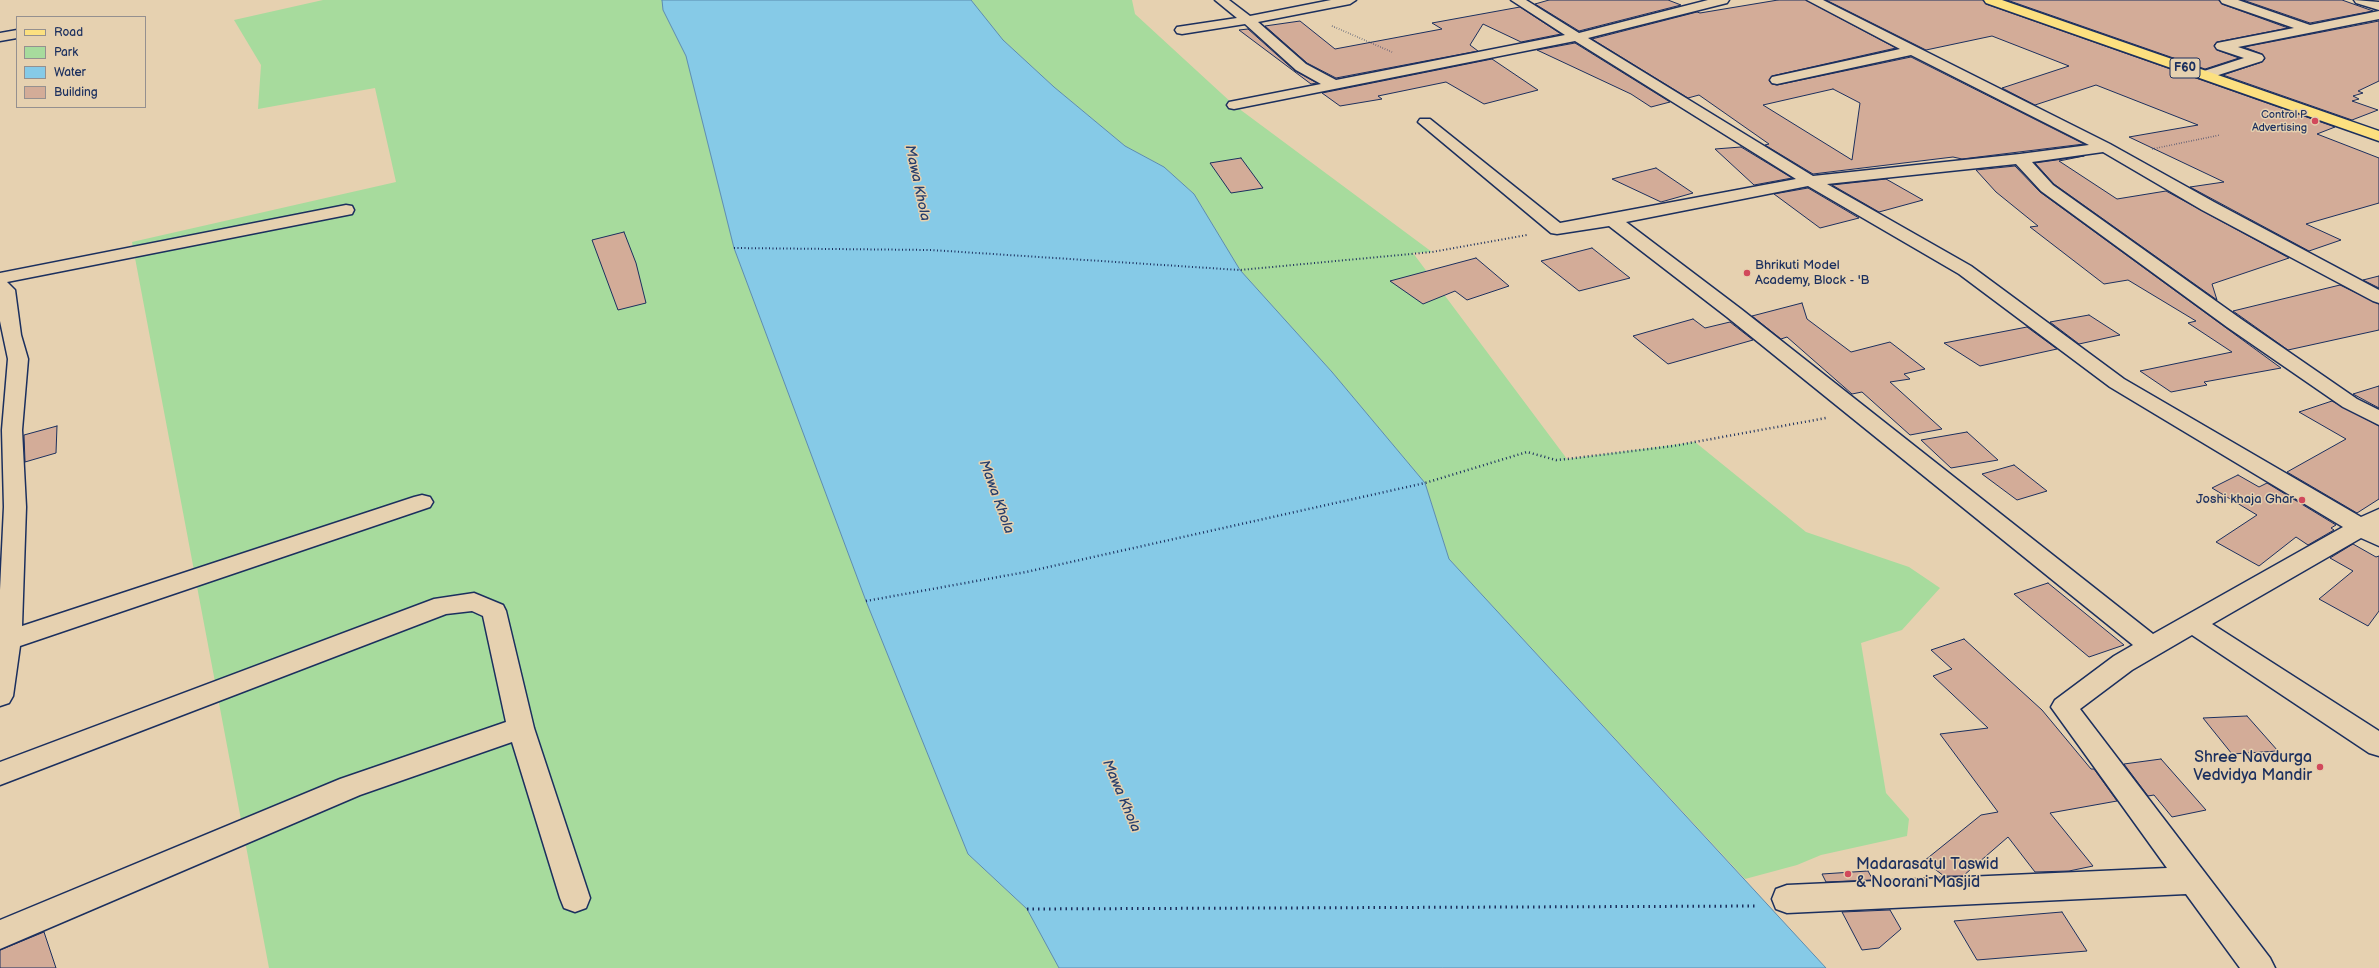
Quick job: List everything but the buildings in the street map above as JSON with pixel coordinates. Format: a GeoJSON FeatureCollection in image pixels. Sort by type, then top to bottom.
{"type":"FeatureCollection","features":[{"type":"Feature","properties":{"kind":"main road","name":"F60"},"geometry":{"type":"LineString","coordinates":[[1990,0],[2379,136]]}},
{"type":"Feature","properties":{"kind":"street"},"geometry":{"type":"LineString","coordinates":[[1220,0],[1248,20],[1301,67],[1334,85]]}},
{"type":"Feature","properties":{"kind":"street"},"geometry":{"type":"LineString","coordinates":[[1182,30],[1248,20],[1350,0]]}},
{"type":"Feature","properties":{"kind":"street"},"geometry":{"type":"LineString","coordinates":[[1517,0],[1810,181],[1965,270],[2117,383],[2373,528]]}},
{"type":"Feature","properties":{"kind":"street"},"geometry":{"type":"LineString","coordinates":[[1234,105],[1577,37],[1723,0]]}},
{"type":"Feature","properties":{"kind":"street"},"geometry":{"type":"LineString","coordinates":[[1813,0],[2105,148],[2208,206],[2379,297]]}},
{"type":"Feature","properties":{"kind":"street"},"geometry":{"type":"LineString","coordinates":[[2226,0],[2308,28]]}},
{"type":"Feature","properties":{"kind":"street"},"geometry":{"type":"LineString","coordinates":[[2360,0],[2379,6]]}},
{"type":"Feature","properties":{"kind":"street"},"geometry":{"type":"LineString","coordinates":[[2206,75],[2256,58],[2222,46],[2379,15]]}},
{"type":"Feature","properties":{"kind":"street"},"geometry":{"type":"LineString","coordinates":[[0,37],[16,34]]}},
{"type":"Feature","properties":{"kind":"street"},"geometry":{"type":"LineString","coordinates":[[1777,80],[1914,50]]}},
{"type":"Feature","properties":{"kind":"street"},"geometry":{"type":"LineString","coordinates":[[1425,122],[1557,229],[1612,220],[1810,181],[2020,159],[2105,148]]}},
{"type":"Feature","properties":{"kind":"street"},"geometry":{"type":"LineString","coordinates":[[2020,159],[2047,188],[2234,323],[2350,403],[2379,419]]}},
{"type":"Feature","properties":{"kind":"street"},"geometry":{"type":"LineString","coordinates":[[0,278],[346,210]]}},
{"type":"Feature","properties":{"kind":"street"},"geometry":{"type":"LineString","coordinates":[[1612,220],[1734,312],[2152,647]]}},
{"type":"Feature","properties":{"kind":"street"},"geometry":{"type":"LineString","coordinates":[[0,285],[6,290],[6,336],[18,359],[12,430],[15,507],[11,619],[4,641],[0,696]]}},
{"type":"Feature","properties":{"kind":"street"},"geometry":{"type":"LineString","coordinates":[[4,641],[422,502]]}},
{"type":"Feature","properties":{"kind":"street"},"geometry":{"type":"LineString","coordinates":[[2259,968],[2064,707],[2123,663],[2192,623],[2373,528]]}},
{"type":"Feature","properties":{"kind":"street"},"geometry":{"type":"LineString","coordinates":[[0,774],[443,605],[474,602],[494,611],[521,728],[576,898]]}},
{"type":"Feature","properties":{"kind":"street"},"geometry":{"type":"LineString","coordinates":[[2192,623],[2379,745]]}},
{"type":"Feature","properties":{"kind":"street"},"geometry":{"type":"LineString","coordinates":[[0,935],[350,787],[521,728]]}},
{"type":"Feature","properties":{"kind":"street"},"geometry":{"type":"LineString","coordinates":[[1775,902],[2194,880]]}},
{"type":"Feature","properties":{"kind":"path"},"geometry":{"type":"LineString","coordinates":[[1296,10],[1310,21],[1336,26],[1389,50],[1412,69]]}},
{"type":"Feature","properties":{"kind":"path"},"geometry":{"type":"LineString","coordinates":[[2120,156],[2220,135]]}},
{"type":"Feature","properties":{"kind":"path"},"geometry":{"type":"LineString","coordinates":[[734,248],[931,250],[1240,270],[1432,252],[1557,229]]}},
{"type":"Feature","properties":{"kind":"path"},"geometry":{"type":"LineString","coordinates":[[866,601],[1026,572],[1425,483],[1526,452],[1556,460],[1582,457],[1673,446],[1858,412]]}},
{"type":"Feature","properties":{"kind":"path"},"geometry":{"type":"LineString","coordinates":[[1027,909],[1775,902]]}},
{"type":"Feature","properties":{"kind":"green space"},"geometry":{"type":"Polygon","coordinates":[[[323,0],[662,0],[663,10],[686,56],[734,248],[866,601],[968,854],[1027,909],[1059,968],[269,968],[132,242],[396,182],[375,88],[258,109],[261,65],[234,20],[323,0]]]}},
{"type":"Feature","properties":{"kind":"green space"},"geometry":{"type":"Polygon","coordinates":[[[971,0],[1132,0],[1135,14],[1234,105],[1432,252],[1413,253],[1567,459],[1695,442],[1806,532],[1909,567],[1940,588],[1902,630],[1861,643],[1886,793],[1909,819],[1907,836],[1821,855],[1797,865],[1745,879],[1449,559],[1425,483],[1332,372],[1240,270],[1194,194],[1164,167],[1125,146],[1054,87],[1003,40],[971,0]]]}},
{"type":"Feature","properties":{"kind":"water","name":"Mawa Khola"},"geometry":{"type":"Polygon","coordinates":[[[662,0],[971,0],[1003,40],[1054,87],[1125,146],[1164,167],[1194,194],[1240,270],[1332,372],[1425,483],[1449,559],[1826,968],[1059,968],[1027,909],[968,854],[866,601],[734,248],[686,56],[663,10],[662,0]]]}},
{"type":"Feature","properties":{"kind":"place","name":"Control P Advertising"},"geometry":{"type":"Point","coordinates":[2315,121]}},
{"type":"Feature","properties":{"kind":"place","name":"Bhrikuti Model Academy, Block - 'B"},"geometry":{"type":"Point","coordinates":[1747,273]}},
{"type":"Feature","properties":{"kind":"place","name":"Joshi khaja Ghar"},"geometry":{"type":"Point","coordinates":[2302,500]}},
{"type":"Feature","properties":{"kind":"place","name":"Shree Navdurga Vedvidya Mandir"},"geometry":{"type":"Point","coordinates":[2320,767]}},
{"type":"Feature","properties":{"kind":"place","name":"Madarasatul Taswid & Noorani Masjid"},"geometry":{"type":"Point","coordinates":[1848,874]}}]}
